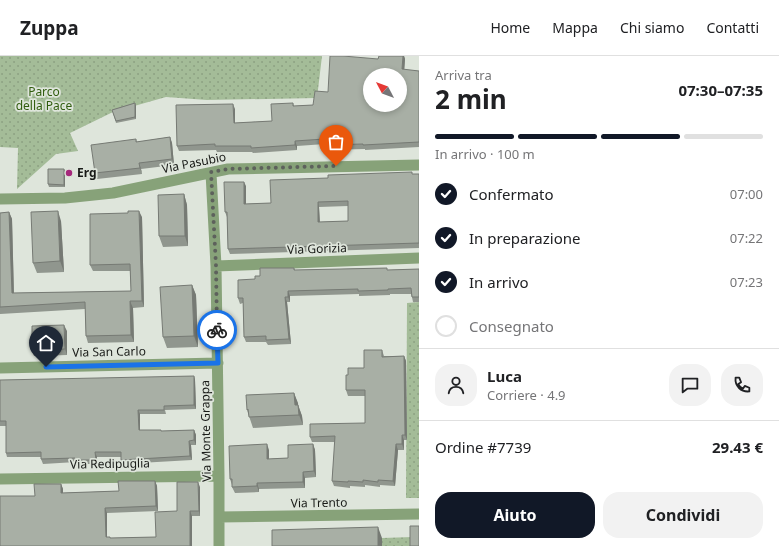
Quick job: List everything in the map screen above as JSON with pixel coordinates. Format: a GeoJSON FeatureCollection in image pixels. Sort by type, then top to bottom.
{"type":"FeatureCollection","features":[{"type":"Feature","properties":{"kind":"street","name":"Via Pasubio"},"geometry":{"type":"LineString","coordinates":[[0,199],[65,198],[113,192],[228,169],[419,165]]}},
{"type":"Feature","properties":{"kind":"street","name":"Via Monte Grappa"},"geometry":{"type":"LineString","coordinates":[[211,172],[216,266],[219,546]]}},
{"type":"Feature","properties":{"kind":"street","name":"Via Gorizia"},"geometry":{"type":"LineString","coordinates":[[216,266],[419,258]]}},
{"type":"Feature","properties":{"kind":"street","name":"Via San Carlo"},"geometry":{"type":"LineString","coordinates":[[0,368],[218,363]]}},
{"type":"Feature","properties":{"kind":"street","name":"Via Redipuglia"},"geometry":{"type":"LineString","coordinates":[[0,478],[219,476]]}},
{"type":"Feature","properties":{"kind":"street","name":"Via Trento"},"geometry":{"type":"LineString","coordinates":[[219,517],[419,514]]}},
{"type":"Feature","properties":{"kind":"green space","name":"Parco della Pace"},"geometry":{"type":"Polygon","coordinates":[[[0,56],[322,56],[317,98],[207,100],[166,97],[113,112],[70,133],[78,151],[56,154],[17,189],[18,148],[0,147],[0,56]]]}},
{"type":"Feature","properties":{"kind":"green space"},"geometry":{"type":"Polygon","coordinates":[[[419,302],[419,498],[406,498],[407,303],[419,302]]]}},
{"type":"Feature","properties":{"kind":"green space"},"geometry":{"type":"Polygon","coordinates":[[[413,537],[413,546],[382,546],[382,538],[413,537]]]}},
{"type":"Feature","properties":{"kind":"building"},"geometry":{"type":"Polygon","coordinates":[[[330,56],[378,59],[379,56],[403,56],[402,68],[363,68],[363,112],[407,112],[407,70],[419,71],[419,142],[363,145],[325,145],[324,139],[295,141],[295,145],[251,148],[251,146],[215,146],[215,144],[177,146],[176,105],[233,104],[234,123],[272,121],[271,104],[293,103],[293,106],[313,105],[315,91],[328,92],[330,56]]]}},
{"type":"Feature","properties":{"kind":"building"},"geometry":{"type":"Polygon","coordinates":[[[135,103],[135,117],[116,121],[112,110],[135,103]]]}},
{"type":"Feature","properties":{"kind":"building"},"geometry":{"type":"Polygon","coordinates":[[[170,137],[172,159],[139,163],[140,168],[95,173],[91,145],[136,139],[136,142],[170,137]]]}},
{"type":"Feature","properties":{"kind":"building"},"geometry":{"type":"Polygon","coordinates":[[[48,169],[64,169],[64,185],[48,184],[48,169]]]}},
{"type":"Feature","properties":{"kind":"building"},"geometry":{"type":"Polygon","coordinates":[[[412,172],[412,174],[419,174],[419,243],[228,249],[227,212],[225,212],[224,182],[244,182],[244,204],[271,203],[270,180],[328,178],[328,175],[412,172]],[[348,201],[318,202],[318,222],[348,221],[348,201]]]}},
{"type":"Feature","properties":{"kind":"building"},"geometry":{"type":"Polygon","coordinates":[[[184,194],[185,236],[159,236],[158,195],[184,194]]]}},
{"type":"Feature","properties":{"kind":"building"},"geometry":{"type":"Polygon","coordinates":[[[58,211],[60,261],[33,263],[31,212],[58,211]]]}},
{"type":"Feature","properties":{"kind":"building"},"geometry":{"type":"Polygon","coordinates":[[[128,211],[139,211],[142,301],[130,301],[131,335],[86,336],[85,302],[0,307],[0,213],[9,212],[12,293],[131,291],[130,264],[90,265],[90,214],[128,213],[128,211]]]}},
{"type":"Feature","properties":{"kind":"building"},"geometry":{"type":"Polygon","coordinates":[[[260,268],[294,268],[294,270],[387,268],[387,270],[419,269],[419,297],[412,297],[411,288],[358,291],[358,289],[288,291],[288,297],[285,297],[289,339],[266,340],[266,336],[244,337],[243,298],[238,298],[238,280],[255,279],[255,276],[260,276],[260,268]]]}},
{"type":"Feature","properties":{"kind":"building"},"geometry":{"type":"Polygon","coordinates":[[[192,285],[194,336],[163,337],[160,287],[192,285]]]}},
{"type":"Feature","properties":{"kind":"building"},"geometry":{"type":"Polygon","coordinates":[[[64,325],[65,349],[32,350],[32,326],[64,325]]]}},
{"type":"Feature","properties":{"kind":"building"},"geometry":{"type":"Polygon","coordinates":[[[364,350],[382,350],[382,357],[404,356],[405,435],[402,435],[402,444],[396,444],[393,481],[332,481],[335,436],[310,437],[310,424],[365,423],[365,390],[346,390],[346,375],[348,375],[348,368],[364,368],[364,350]]]}},
{"type":"Feature","properties":{"kind":"building"},"geometry":{"type":"Polygon","coordinates":[[[194,376],[194,405],[164,406],[164,410],[138,410],[139,430],[194,430],[194,440],[189,441],[190,456],[121,460],[121,452],[95,452],[96,460],[75,460],[75,458],[41,459],[41,452],[6,453],[6,421],[0,421],[0,380],[194,376]]]}},
{"type":"Feature","properties":{"kind":"building"},"geometry":{"type":"Polygon","coordinates":[[[294,393],[295,405],[298,405],[299,415],[249,417],[246,395],[294,393]]]}},
{"type":"Feature","properties":{"kind":"building"},"geometry":{"type":"Polygon","coordinates":[[[267,444],[267,459],[288,458],[288,445],[313,444],[314,471],[303,472],[303,482],[257,483],[257,486],[232,487],[232,479],[230,479],[229,446],[267,444]]]}},
{"type":"Feature","properties":{"kind":"building"},"geometry":{"type":"Polygon","coordinates":[[[118,481],[155,481],[156,506],[105,508],[106,537],[110,538],[156,537],[155,512],[177,511],[177,482],[198,482],[199,511],[190,511],[190,546],[0,546],[0,496],[35,496],[34,484],[61,484],[61,493],[119,491],[118,481]]]}},
{"type":"Feature","properties":{"kind":"building"},"geometry":{"type":"Polygon","coordinates":[[[410,526],[419,526],[419,546],[410,546],[410,526]]]}},
{"type":"Feature","properties":{"kind":"building"},"geometry":{"type":"Polygon","coordinates":[[[378,527],[378,546],[272,546],[272,530],[378,527]]]}},
{"type":"Feature","properties":{"kind":"way so far"},"geometry":{"type":"LineString","coordinates":[[217,330],[216,266],[211,172],[228,169],[336,166]]}},
{"type":"Feature","properties":{"kind":"place","name":"Erg"},"geometry":{"type":"Point","coordinates":[69,173]}},
{"type":"Feature","properties":{"kind":"route"},"geometry":{"type":"LineString","coordinates":[[46,367],[218,363],[217,330]]}}]}
